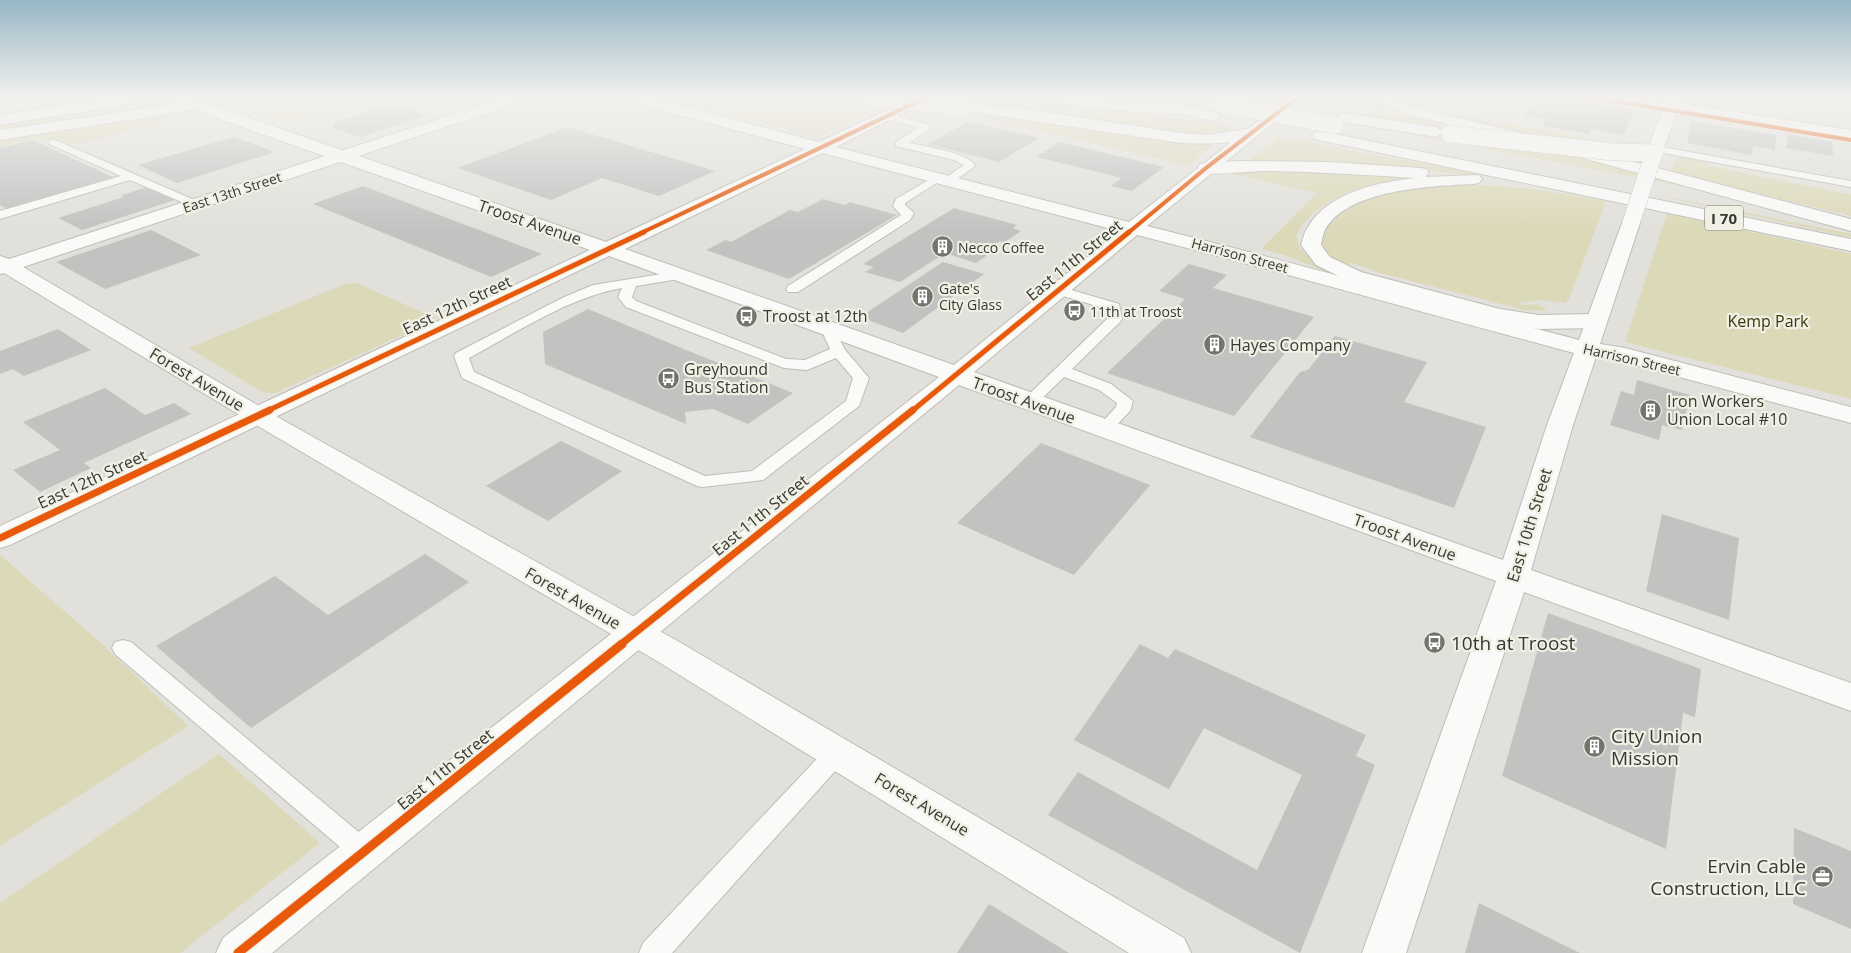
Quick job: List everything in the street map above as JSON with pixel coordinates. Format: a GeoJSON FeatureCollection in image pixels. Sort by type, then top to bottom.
{"type":"FeatureCollection","features":[{"type":"Feature","properties":{"kind":"main road","name":"Troost Avenue"},"geometry":{"type":"LineString","coordinates":[[301,141],[680,275],[955,376],[1851,696]]}},
{"type":"Feature","properties":{"kind":"main road","name":"East 13th Street"},"geometry":{"type":"LineString","coordinates":[[2,265],[386,141]]}},
{"type":"Feature","properties":{"kind":"main road","name":"Harrison Street"},"geometry":{"type":"LineString","coordinates":[[796,141],[1267,262],[1351,287],[1587,349],[1617,353],[1851,415]]}},
{"type":"Feature","properties":{"kind":"main road","name":"East 12th Street"},"geometry":{"type":"LineString","coordinates":[[0,538],[834,141]]}},
{"type":"Feature","properties":{"kind":"main road","name":"East 11th Street"},"geometry":{"type":"LineString","coordinates":[[238,953],[955,376],[1206,168],[1241,141]]}},
{"type":"Feature","properties":{"kind":"main road","name":"I 70"},"geometry":{"type":"LineString","coordinates":[[1351,141],[1602,185]]}},
{"type":"Feature","properties":{"kind":"main road","name":"I 70"},"geometry":{"type":"LineString","coordinates":[[1420,141],[1851,245]]}},
{"type":"Feature","properties":{"kind":"main road"},"geometry":{"type":"LineString","coordinates":[[1518,141],[1613,152],[1655,151]]}},
{"type":"Feature","properties":{"kind":"main road"},"geometry":{"type":"LineString","coordinates":[[1533,141],[1725,190],[1851,225]]}},
{"type":"Feature","properties":{"kind":"main road","name":"East 10th Street"},"geometry":{"type":"LineString","coordinates":[[1384,953],[1514,575],[1560,425],[1658,141]]}},
{"type":"Feature","properties":{"kind":"main road"},"geometry":{"type":"LineString","coordinates":[[1206,168],[1330,166],[1388,169],[1473,179],[1602,185]]}},
{"type":"Feature","properties":{"kind":"main road"},"geometry":{"type":"LineString","coordinates":[[1473,179],[1438,180],[1387,188],[1357,197],[1328,216],[1317,227],[1311,245],[1324,261],[1354,276],[1490,312],[1539,322],[1596,321]]}},
{"type":"Feature","properties":{"kind":"main road","name":"I 70"},"geometry":{"type":"LineString","coordinates":[[1628,182],[1851,225]]}},
{"type":"Feature","properties":{"kind":"main road","name":"Forest Avenue"},"geometry":{"type":"LineString","coordinates":[[2,265],[257,415],[635,633],[837,752],[1170,953]]}},
{"type":"Feature","properties":{"kind":"lane"},"geometry":{"type":"LineString","coordinates":[[793,289],[906,217],[908,213],[899,206],[900,201],[970,166],[969,163],[958,158],[900,144],[904,141]]}},
{"type":"Feature","properties":{"kind":"lane"},"geometry":{"type":"LineString","coordinates":[[53,142],[195,204]]}},
{"type":"Feature","properties":{"kind":"lane"},"geometry":{"type":"LineString","coordinates":[[1655,151],[1851,184]]}},
{"type":"Feature","properties":{"kind":"lane"},"geometry":{"type":"LineString","coordinates":[[0,215],[131,176]]}},
{"type":"Feature","properties":{"kind":"lane"},"geometry":{"type":"LineString","coordinates":[[680,275],[598,288],[567,301],[461,356],[467,375],[703,482],[757,476],[853,403],[861,378],[838,350],[828,329]]}},
{"type":"Feature","properties":{"kind":"lane"},"geometry":{"type":"LineString","coordinates":[[630,284],[625,297],[631,304],[784,363],[806,365],[838,350]]}},
{"type":"Feature","properties":{"kind":"lane"},"geometry":{"type":"LineString","coordinates":[[1029,402],[1115,319],[1114,307],[1058,290]]}},
{"type":"Feature","properties":{"kind":"lane"},"geometry":{"type":"LineString","coordinates":[[1062,370],[1105,386],[1125,400],[1124,408],[1104,429]]}},
{"type":"Feature","properties":{"kind":"lane"},"geometry":{"type":"LineString","coordinates":[[123,648],[364,852]]}},
{"type":"Feature","properties":{"kind":"lane"},"geometry":{"type":"LineString","coordinates":[[653,953],[837,752]]}},
{"type":"Feature","properties":{"kind":"green space"},"geometry":{"type":"Polygon","coordinates":[[[0,141],[20,141],[0,147],[0,141]]]}},
{"type":"Feature","properties":{"kind":"green space"},"geometry":{"type":"Polygon","coordinates":[[[67,141],[89,141],[76,145],[67,141]]]}},
{"type":"Feature","properties":{"kind":"green space"},"geometry":{"type":"Polygon","coordinates":[[[1085,141],[1171,141],[1211,144],[1212,146],[1187,165],[1085,141]]]}},
{"type":"Feature","properties":{"kind":"green space"},"geometry":{"type":"Polygon","coordinates":[[[1273,141],[1303,141],[1485,175],[1484,177],[1418,169],[1250,160],[1273,141]]]}},
{"type":"Feature","properties":{"kind":"green space"},"geometry":{"type":"Polygon","coordinates":[[[1446,141],[1527,141],[1600,160],[1698,189],[1446,141]]]}},
{"type":"Feature","properties":{"kind":"green space"},"geometry":{"type":"Polygon","coordinates":[[[1546,141],[1604,141],[1629,146],[1546,141]]]}},
{"type":"Feature","properties":{"kind":"green space"},"geometry":{"type":"Polygon","coordinates":[[[1681,157],[1705,161],[1710,166],[1851,195],[1851,216],[1671,172],[1676,158],[1681,157]]]}},
{"type":"Feature","properties":{"kind":"green space"},"geometry":{"type":"Polygon","coordinates":[[[1242,170],[1422,174],[1435,176],[1376,184],[1338,197],[1321,207],[1307,220],[1296,236],[1300,249],[1327,271],[1325,271],[1284,255],[1261,249],[1317,193],[1232,174],[1242,170]]]}},
{"type":"Feature","properties":{"kind":"green space"},"geometry":{"type":"Polygon","coordinates":[[[1469,184],[1533,189],[1606,201],[1569,299],[1565,303],[1542,300],[1520,302],[1522,305],[1539,304],[1547,311],[1525,310],[1380,273],[1352,263],[1343,265],[1324,248],[1323,239],[1329,226],[1358,203],[1394,191],[1469,184]]]}},
{"type":"Feature","properties":{"kind":"green space"},"geometry":{"type":"Polygon","coordinates":[[[1673,199],[1851,234],[1851,237],[1673,199]]]}},
{"type":"Feature","properties":{"kind":"green space","name":"Kemp Park"},"geometry":{"type":"Polygon","coordinates":[[[1667,213],[1851,254],[1851,399],[1625,342],[1667,213]]]}},
{"type":"Feature","properties":{"kind":"green space"},"geometry":{"type":"Polygon","coordinates":[[[357,283],[437,319],[275,393],[264,393],[189,348],[345,284],[357,283]]]}},
{"type":"Feature","properties":{"kind":"green space"},"geometry":{"type":"Polygon","coordinates":[[[0,555],[102,644],[188,726],[0,846],[0,555]]]}},
{"type":"Feature","properties":{"kind":"green space"},"geometry":{"type":"Polygon","coordinates":[[[219,754],[320,843],[180,953],[0,953],[0,903],[219,754]]]}},
{"type":"Feature","properties":{"kind":"building"},"geometry":{"type":"Polygon","coordinates":[[[27,141],[36,141],[115,178],[9,210],[0,205],[0,148],[27,141]]]}},
{"type":"Feature","properties":{"kind":"building"},"geometry":{"type":"Polygon","coordinates":[[[219,141],[246,141],[275,152],[177,183],[138,165],[219,141]]]}},
{"type":"Feature","properties":{"kind":"building"},"geometry":{"type":"Polygon","coordinates":[[[529,141],[616,141],[715,171],[659,196],[602,178],[551,200],[458,168],[529,141]]]}},
{"type":"Feature","properties":{"kind":"building"},"geometry":{"type":"Polygon","coordinates":[[[932,141],[1033,141],[999,162],[927,144],[932,141]]]}},
{"type":"Feature","properties":{"kind":"building"},"geometry":{"type":"Polygon","coordinates":[[[1687,141],[1776,141],[1775,150],[1753,146],[1752,155],[1687,143],[1687,141]]]}},
{"type":"Feature","properties":{"kind":"building"},"geometry":{"type":"Polygon","coordinates":[[[1786,141],[1829,141],[1832,142],[1833,156],[1786,148],[1786,141]]]}},
{"type":"Feature","properties":{"kind":"building"},"geometry":{"type":"Polygon","coordinates":[[[1059,142],[1164,167],[1132,191],[1111,186],[1122,178],[1036,157],[1059,142]]]}},
{"type":"Feature","properties":{"kind":"building"},"geometry":{"type":"Polygon","coordinates":[[[363,186],[542,254],[491,277],[313,204],[363,186]]]}},
{"type":"Feature","properties":{"kind":"building"},"geometry":{"type":"Polygon","coordinates":[[[147,187],[175,200],[82,230],[58,218],[124,197],[120,196],[147,187]]]}},
{"type":"Feature","properties":{"kind":"building"},"geometry":{"type":"Polygon","coordinates":[[[823,199],[845,205],[850,202],[897,215],[789,279],[706,250],[726,240],[731,242],[790,210],[798,212],[823,199]]]}},
{"type":"Feature","properties":{"kind":"building","name":"Necco Coffee"},"geometry":{"type":"Polygon","coordinates":[[[954,208],[1017,225],[1013,228],[1021,231],[1004,243],[1000,241],[986,251],[992,252],[976,263],[945,253],[900,282],[865,272],[874,267],[863,264],[954,208]]]}},
{"type":"Feature","properties":{"kind":"building"},"geometry":{"type":"Polygon","coordinates":[[[151,230],[201,255],[105,289],[56,262],[151,230]]]}},
{"type":"Feature","properties":{"kind":"building","name":"Gate's City Glass"},"geometry":{"type":"Polygon","coordinates":[[[943,262],[984,274],[903,333],[860,317],[943,262]]]}},
{"type":"Feature","properties":{"kind":"building","name":"Hayes Company"},"geometry":{"type":"Polygon","coordinates":[[[1189,264],[1227,275],[1213,288],[1314,317],[1234,416],[1107,373],[1185,299],[1159,291],[1189,264]]]}},
{"type":"Feature","properties":{"kind":"building","name":"Greyhound Bus Station"},"geometry":{"type":"Polygon","coordinates":[[[588,309],[793,393],[748,424],[713,409],[685,412],[686,424],[545,364],[543,332],[588,309]]]}},
{"type":"Feature","properties":{"kind":"building"},"geometry":{"type":"Polygon","coordinates":[[[58,329],[91,350],[24,376],[13,369],[0,374],[0,351],[58,329]]]}},
{"type":"Feature","properties":{"kind":"building"},"geometry":{"type":"Polygon","coordinates":[[[1335,336],[1427,362],[1404,402],[1486,427],[1454,508],[1250,437],[1300,372],[1308,370],[1335,336]]]}},
{"type":"Feature","properties":{"kind":"building","name":"Iron Workers Union Local #10"},"geometry":{"type":"Polygon","coordinates":[[[1637,380],[1690,395],[1682,430],[1662,425],[1659,440],[1610,425],[1621,391],[1634,395],[1637,380]]]}},
{"type":"Feature","properties":{"kind":"building"},"geometry":{"type":"Polygon","coordinates":[[[105,388],[145,415],[174,403],[191,414],[84,463],[91,468],[40,492],[13,470],[60,450],[23,422],[105,388]]]}},
{"type":"Feature","properties":{"kind":"building"},"geometry":{"type":"Polygon","coordinates":[[[561,441],[622,471],[548,521],[486,486],[561,441]]]}},
{"type":"Feature","properties":{"kind":"building"},"geometry":{"type":"Polygon","coordinates":[[[1041,443],[1150,485],[1074,575],[957,523],[1041,443]]]}},
{"type":"Feature","properties":{"kind":"building"},"geometry":{"type":"Polygon","coordinates":[[[1662,514],[1739,538],[1729,620],[1646,591],[1662,514]]]}},
{"type":"Feature","properties":{"kind":"building"},"geometry":{"type":"Polygon","coordinates":[[[425,554],[469,582],[251,728],[156,646],[275,576],[328,615],[425,554]]]}},
{"type":"Feature","properties":{"kind":"building","name":"City Union Mission"},"geometry":{"type":"Polygon","coordinates":[[[1548,613],[1701,669],[1695,717],[1683,713],[1666,849],[1502,776],[1548,613]]]}},
{"type":"Feature","properties":{"kind":"building"},"geometry":{"type":"Polygon","coordinates":[[[1140,644],[1168,658],[1175,649],[1366,735],[1356,756],[1375,765],[1300,953],[1048,815],[1078,772],[1257,870],[1302,775],[1204,728],[1169,789],[1074,740],[1140,644]]]}},
{"type":"Feature","properties":{"kind":"building","name":"Ervin Cable Construction, LLC"},"geometry":{"type":"Polygon","coordinates":[[[1794,828],[1851,851],[1851,929],[1793,904],[1794,828]]]}},
{"type":"Feature","properties":{"kind":"building"},"geometry":{"type":"Polygon","coordinates":[[[1479,903],[1580,953],[1465,953],[1479,903]]]}},
{"type":"Feature","properties":{"kind":"building"},"geometry":{"type":"Polygon","coordinates":[[[989,904],[1069,953],[957,953],[989,904]]]}},
{"type":"Feature","properties":{"kind":"cycle path"},"geometry":{"type":"LineString","coordinates":[[0,538],[834,141]]}},
{"type":"Feature","properties":{"kind":"cycle path"},"geometry":{"type":"LineString","coordinates":[[238,953],[955,376],[1240,141]]}},
{"type":"Feature","properties":{"kind":"place","name":"Necco Coffee"},"geometry":{"type":"Point","coordinates":[942,247]}},
{"type":"Feature","properties":{"kind":"place","name":"Gate's City Glass"},"geometry":{"type":"Point","coordinates":[923,296]}},
{"type":"Feature","properties":{"kind":"place","name":"11th at Troost"},"geometry":{"type":"Point","coordinates":[1074,311]}},
{"type":"Feature","properties":{"kind":"place","name":"Troost at 12th"},"geometry":{"type":"Point","coordinates":[747,316]}},
{"type":"Feature","properties":{"kind":"place","name":"Hayes Company"},"geometry":{"type":"Point","coordinates":[1214,345]}},
{"type":"Feature","properties":{"kind":"place","name":"Greyhound Bus Station"},"geometry":{"type":"Point","coordinates":[668,378]}},
{"type":"Feature","properties":{"kind":"place","name":"Iron Workers Union Local #10"},"geometry":{"type":"Point","coordinates":[1651,410]}},
{"type":"Feature","properties":{"kind":"place","name":"10th at Troost"},"geometry":{"type":"Point","coordinates":[1435,643]}},
{"type":"Feature","properties":{"kind":"place","name":"City Union Mission"},"geometry":{"type":"Point","coordinates":[1595,747]}},
{"type":"Feature","properties":{"kind":"place","name":"Ervin Cable Construction, LLC"},"geometry":{"type":"Point","coordinates":[1822,877]}}]}
